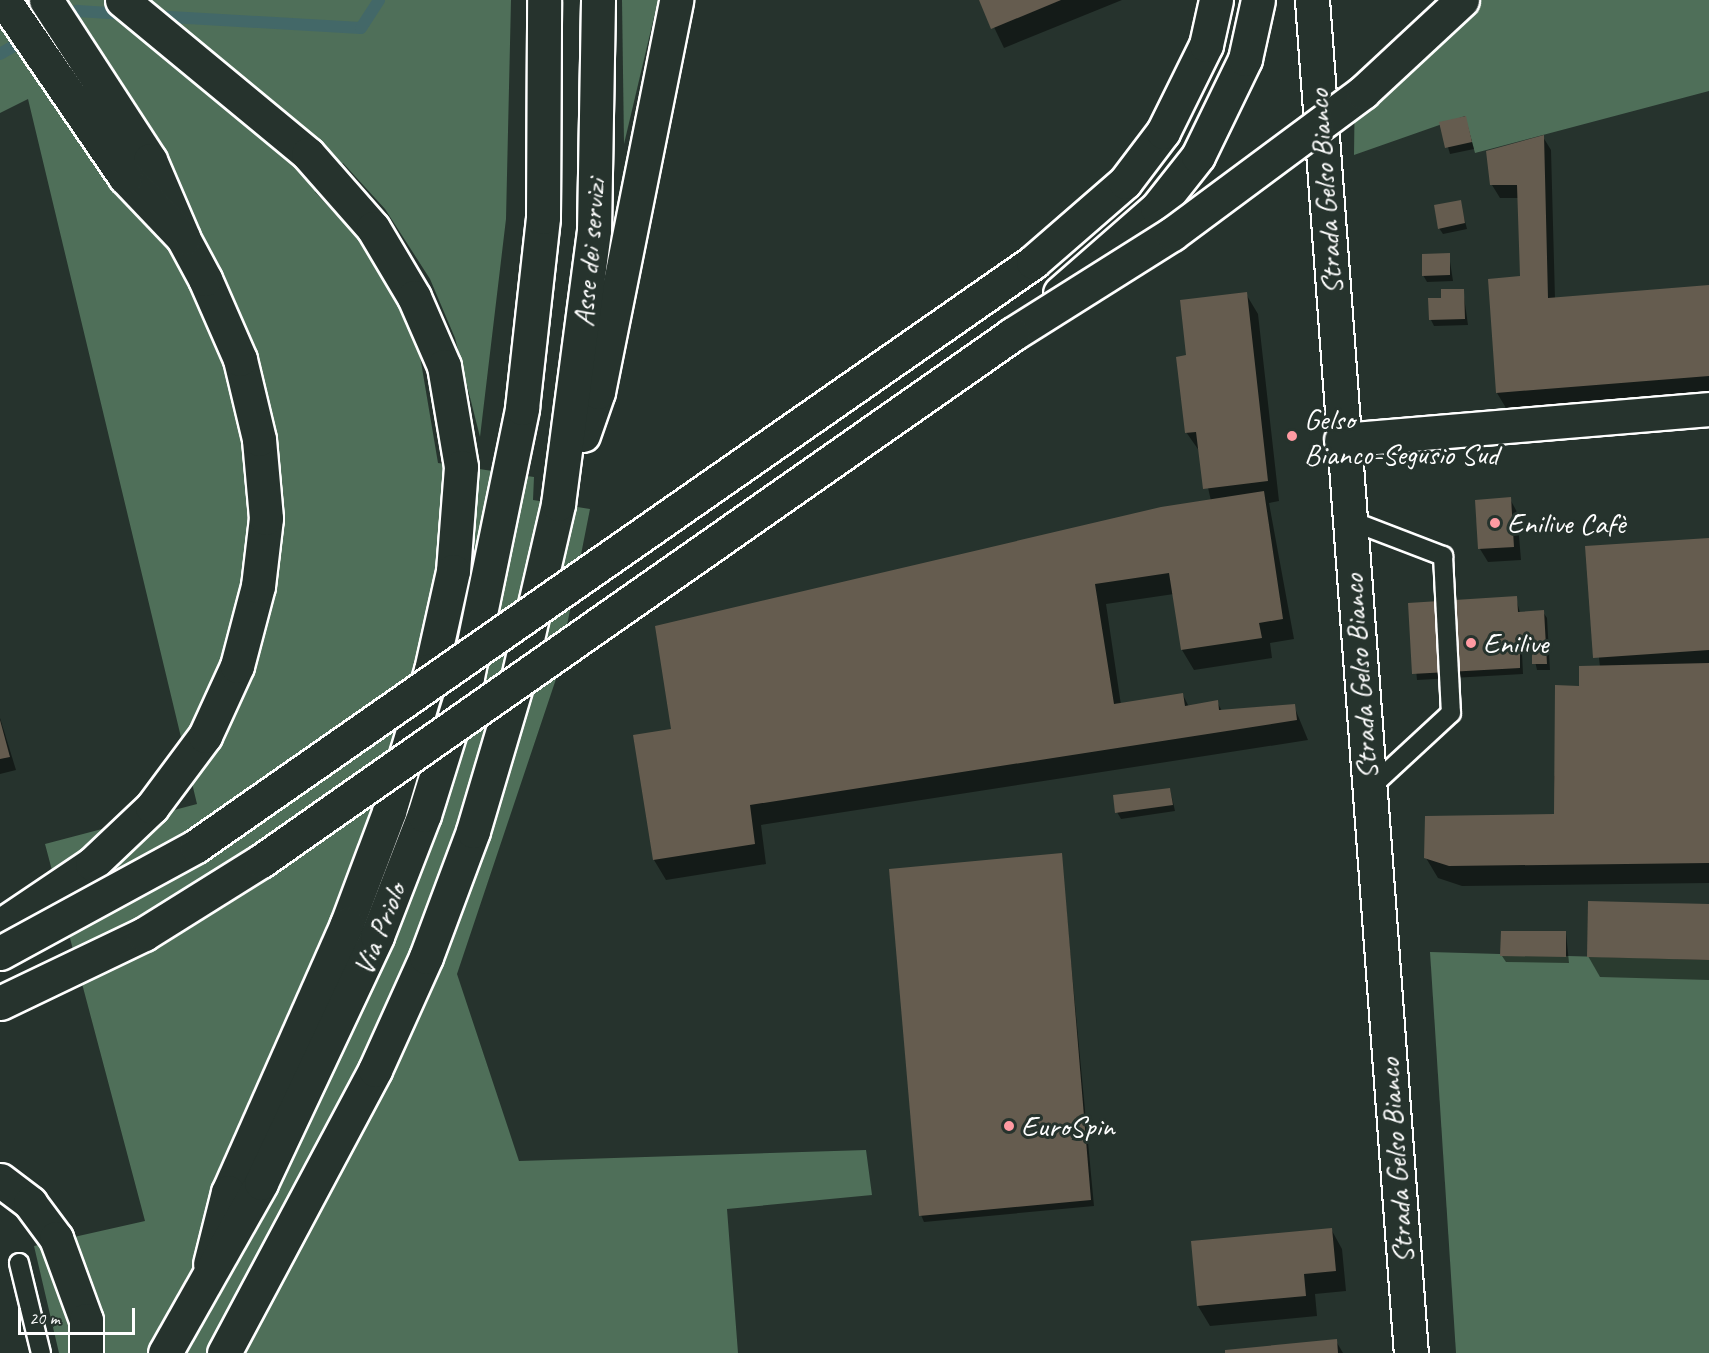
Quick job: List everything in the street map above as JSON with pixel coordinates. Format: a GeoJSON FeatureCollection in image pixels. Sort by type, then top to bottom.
{"type":"FeatureCollection","features":[{"type":"Feature","properties":{"kind":"main road"},"geometry":{"type":"LineString","coordinates":[[4,0],[124,177],[183,238]]}},
{"type":"Feature","properties":{"kind":"main road"},"geometry":{"type":"LineString","coordinates":[[0,927],[92,864],[152,807],[205,736],[240,655],[258,586],[266,518],[259,439],[240,359],[183,238],[150,160],[46,0]]}},
{"type":"Feature","properties":{"kind":"main road"},"geometry":{"type":"LineString","coordinates":[[122,0],[329,176],[373,228],[414,297],[444,366],[461,467],[453,571],[432,670],[389,812],[347,924],[228,1192],[204,1286]]}},
{"type":"Feature","properties":{"kind":"main road","name":"Asse dei servizi"},"geometry":{"type":"LineString","coordinates":[[509,474],[522,408],[543,217],[544,0]]}},
{"type":"Feature","properties":{"kind":"main road","name":"Asse dei servizi"},"geometry":{"type":"LineString","coordinates":[[558,504],[594,230],[598,0]]}},
{"type":"Feature","properties":{"kind":"main road"},"geometry":{"type":"LineString","coordinates":[[558,504],[598,392],[676,0]]}},
{"type":"Feature","properties":{"kind":"main road"},"geometry":{"type":"LineString","coordinates":[[0,953],[196,846],[1032,262],[1125,182],[1163,132],[1206,45],[1216,0]]}},
{"type":"Feature","properties":{"kind":"main road"},"geometry":{"type":"LineString","coordinates":[[1013,334],[1157,208],[1198,156],[1245,59],[1258,0]]}},
{"type":"Feature","properties":{"kind":"main road","name":"Strada Gelso Bianco"},"geometry":{"type":"LineString","coordinates":[[1312,0],[1341,440],[1349,520],[1411,1353]]}},
{"type":"Feature","properties":{"kind":"main road"},"geometry":{"type":"LineString","coordinates":[[0,1003],[144,934],[261,861],[1013,334],[1220,198],[1363,92],[1462,0]]}},
{"type":"Feature","properties":{"kind":"main road"},"geometry":{"type":"LineString","coordinates":[[1341,440],[1709,409]]}},
{"type":"Feature","properties":{"kind":"main road","name":"Via Priolo"},"geometry":{"type":"LineString","coordinates":[[165,1353],[204,1286],[328,1046],[424,815],[467,678],[509,474]]}},
{"type":"Feature","properties":{"kind":"main road","name":"Via Priolo"},"geometry":{"type":"LineString","coordinates":[[224,1353],[375,1070],[426,957],[473,831],[517,682],[558,504]]}},
{"type":"Feature","properties":{"kind":"main road"},"geometry":{"type":"LineString","coordinates":[[0,1180],[30,1203],[56,1238],[86,1320],[86,1353]]}},
{"type":"Feature","properties":{"kind":"lane"},"geometry":{"type":"LineString","coordinates":[[1349,520],[1443,556],[1451,713],[1369,789]]}},
{"type":"Feature","properties":{"kind":"lane"},"geometry":{"type":"LineString","coordinates":[[19,1263],[41,1353]]}},
{"type":"Feature","properties":{"kind":"green space"},"geometry":{"type":"Polygon","coordinates":[[[5,0],[511,0],[506,219],[480,437],[455,338],[430,279],[385,209],[343,163],[315,192],[355,235],[395,297],[419,350],[438,463],[534,477],[533,500],[590,509],[557,676],[457,974],[519,1161],[866,1150],[872,1195],[727,1209],[738,1353],[59,1353],[34,1246],[145,1221],[45,844],[197,804],[28,99],[0,113],[0,2],[5,0]]]}},
{"type":"Feature","properties":{"kind":"green space"},"geometry":{"type":"Polygon","coordinates":[[[622,0],[658,0],[624,144],[622,0]]]}},
{"type":"Feature","properties":{"kind":"green space"},"geometry":{"type":"Polygon","coordinates":[[[1445,0],[1709,0],[1709,91],[1475,153],[1465,116],[1354,155],[1355,76],[1445,0]]]}},
{"type":"Feature","properties":{"kind":"green space"},"geometry":{"type":"Polygon","coordinates":[[[1430,952],[1709,960],[1709,1353],[1456,1353],[1430,952]]]}},
{"type":"Feature","properties":{"kind":"building"},"geometry":{"type":"Polygon","coordinates":[[[979,0],[1061,0],[991,29],[979,0]]]}},
{"type":"Feature","properties":{"kind":"building"},"geometry":{"type":"Polygon","coordinates":[[[1466,116],[1472,142],[1445,148],[1439,122],[1466,116]]]}},
{"type":"Feature","properties":{"kind":"building"},"geometry":{"type":"Polygon","coordinates":[[[1544,135],[1548,298],[1709,285],[1709,376],[1496,393],[1488,279],[1520,276],[1517,185],[1490,185],[1486,151],[1544,135]]]}},
{"type":"Feature","properties":{"kind":"building"},"geometry":{"type":"Polygon","coordinates":[[[1461,200],[1465,223],[1438,229],[1434,205],[1461,200]]]}},
{"type":"Feature","properties":{"kind":"building"},"geometry":{"type":"Polygon","coordinates":[[[1450,253],[1450,275],[1422,276],[1422,254],[1450,253]]]}},
{"type":"Feature","properties":{"kind":"building"},"geometry":{"type":"Polygon","coordinates":[[[1441,289],[1464,289],[1465,319],[1429,320],[1428,298],[1441,298],[1441,289]]]}},
{"type":"Feature","properties":{"kind":"building"},"geometry":{"type":"Polygon","coordinates":[[[1247,292],[1268,481],[1203,489],[1196,432],[1185,433],[1176,357],[1186,355],[1180,300],[1247,292]]]}},
{"type":"Feature","properties":{"kind":"building"},"geometry":{"type":"Polygon","coordinates":[[[1264,491],[1283,619],[1259,623],[1262,638],[1181,650],[1169,573],[1095,584],[1114,704],[1183,693],[1185,706],[1218,700],[1219,710],[1295,704],[1297,720],[750,805],[755,844],[653,860],[633,735],[671,729],[655,626],[1161,507],[1264,491]]]}},
{"type":"Feature","properties":{"kind":"building","name":"Enilive Cafè"},"geometry":{"type":"Polygon","coordinates":[[[1511,497],[1514,547],[1478,549],[1475,500],[1511,497]]]}},
{"type":"Feature","properties":{"kind":"building"},"geometry":{"type":"Polygon","coordinates":[[[1709,538],[1709,650],[1593,658],[1585,546],[1709,538]]]}},
{"type":"Feature","properties":{"kind":"building"},"geometry":{"type":"Polygon","coordinates":[[[1517,596],[1518,612],[1544,610],[1547,664],[1532,664],[1532,646],[1520,647],[1520,668],[1412,674],[1408,603],[1517,596]]]}},
{"type":"Feature","properties":{"kind":"building"},"geometry":{"type":"Polygon","coordinates":[[[1709,663],[1709,863],[1449,866],[1424,858],[1425,816],[1554,814],[1555,685],[1579,686],[1579,666],[1709,663]]]}},
{"type":"Feature","properties":{"kind":"building"},"geometry":{"type":"Polygon","coordinates":[[[0,720],[10,757],[0,759],[0,720]]]}},
{"type":"Feature","properties":{"kind":"building"},"geometry":{"type":"Polygon","coordinates":[[[1170,788],[1173,805],[1115,813],[1113,795],[1170,788]]]}},
{"type":"Feature","properties":{"kind":"building"},"geometry":{"type":"Polygon","coordinates":[[[1062,853],[1091,1200],[919,1216],[889,869],[1062,853]]]}},
{"type":"Feature","properties":{"kind":"building"},"geometry":{"type":"Polygon","coordinates":[[[1588,901],[1709,904],[1709,960],[1587,957],[1588,901]]]}},
{"type":"Feature","properties":{"kind":"building"},"geometry":{"type":"Polygon","coordinates":[[[1501,931],[1566,931],[1566,957],[1500,956],[1501,931]]]}},
{"type":"Feature","properties":{"kind":"building"},"geometry":{"type":"Polygon","coordinates":[[[1332,1228],[1336,1271],[1304,1274],[1306,1296],[1197,1306],[1191,1241],[1332,1228]]]}},
{"type":"Feature","properties":{"kind":"building"},"geometry":{"type":"Polygon","coordinates":[[[1337,1339],[1338,1353],[1225,1353],[1225,1350],[1337,1339]]]}},
{"type":"Feature","properties":{"kind":"waterway"},"geometry":{"type":"LineString","coordinates":[[153,16],[361,28],[379,0]]}},
{"type":"Feature","properties":{"kind":"waterway"},"geometry":{"type":"LineString","coordinates":[[59,21],[77,11],[126,14]]}},
{"type":"Feature","properties":{"kind":"waterway"},"geometry":{"type":"LineString","coordinates":[[0,54],[28,38]]}},
{"type":"Feature","properties":{"kind":"place","name":"Gelso Bianco-Segusio Sud"},"geometry":{"type":"Point","coordinates":[1292,436]}},
{"type":"Feature","properties":{"kind":"place","name":"Enilive Cafè"},"geometry":{"type":"Point","coordinates":[1495,523]}},
{"type":"Feature","properties":{"kind":"place","name":"Enilive"},"geometry":{"type":"Point","coordinates":[1471,643]}},
{"type":"Feature","properties":{"kind":"place","name":"EuroSpin"},"geometry":{"type":"Point","coordinates":[1009,1126]}}]}
